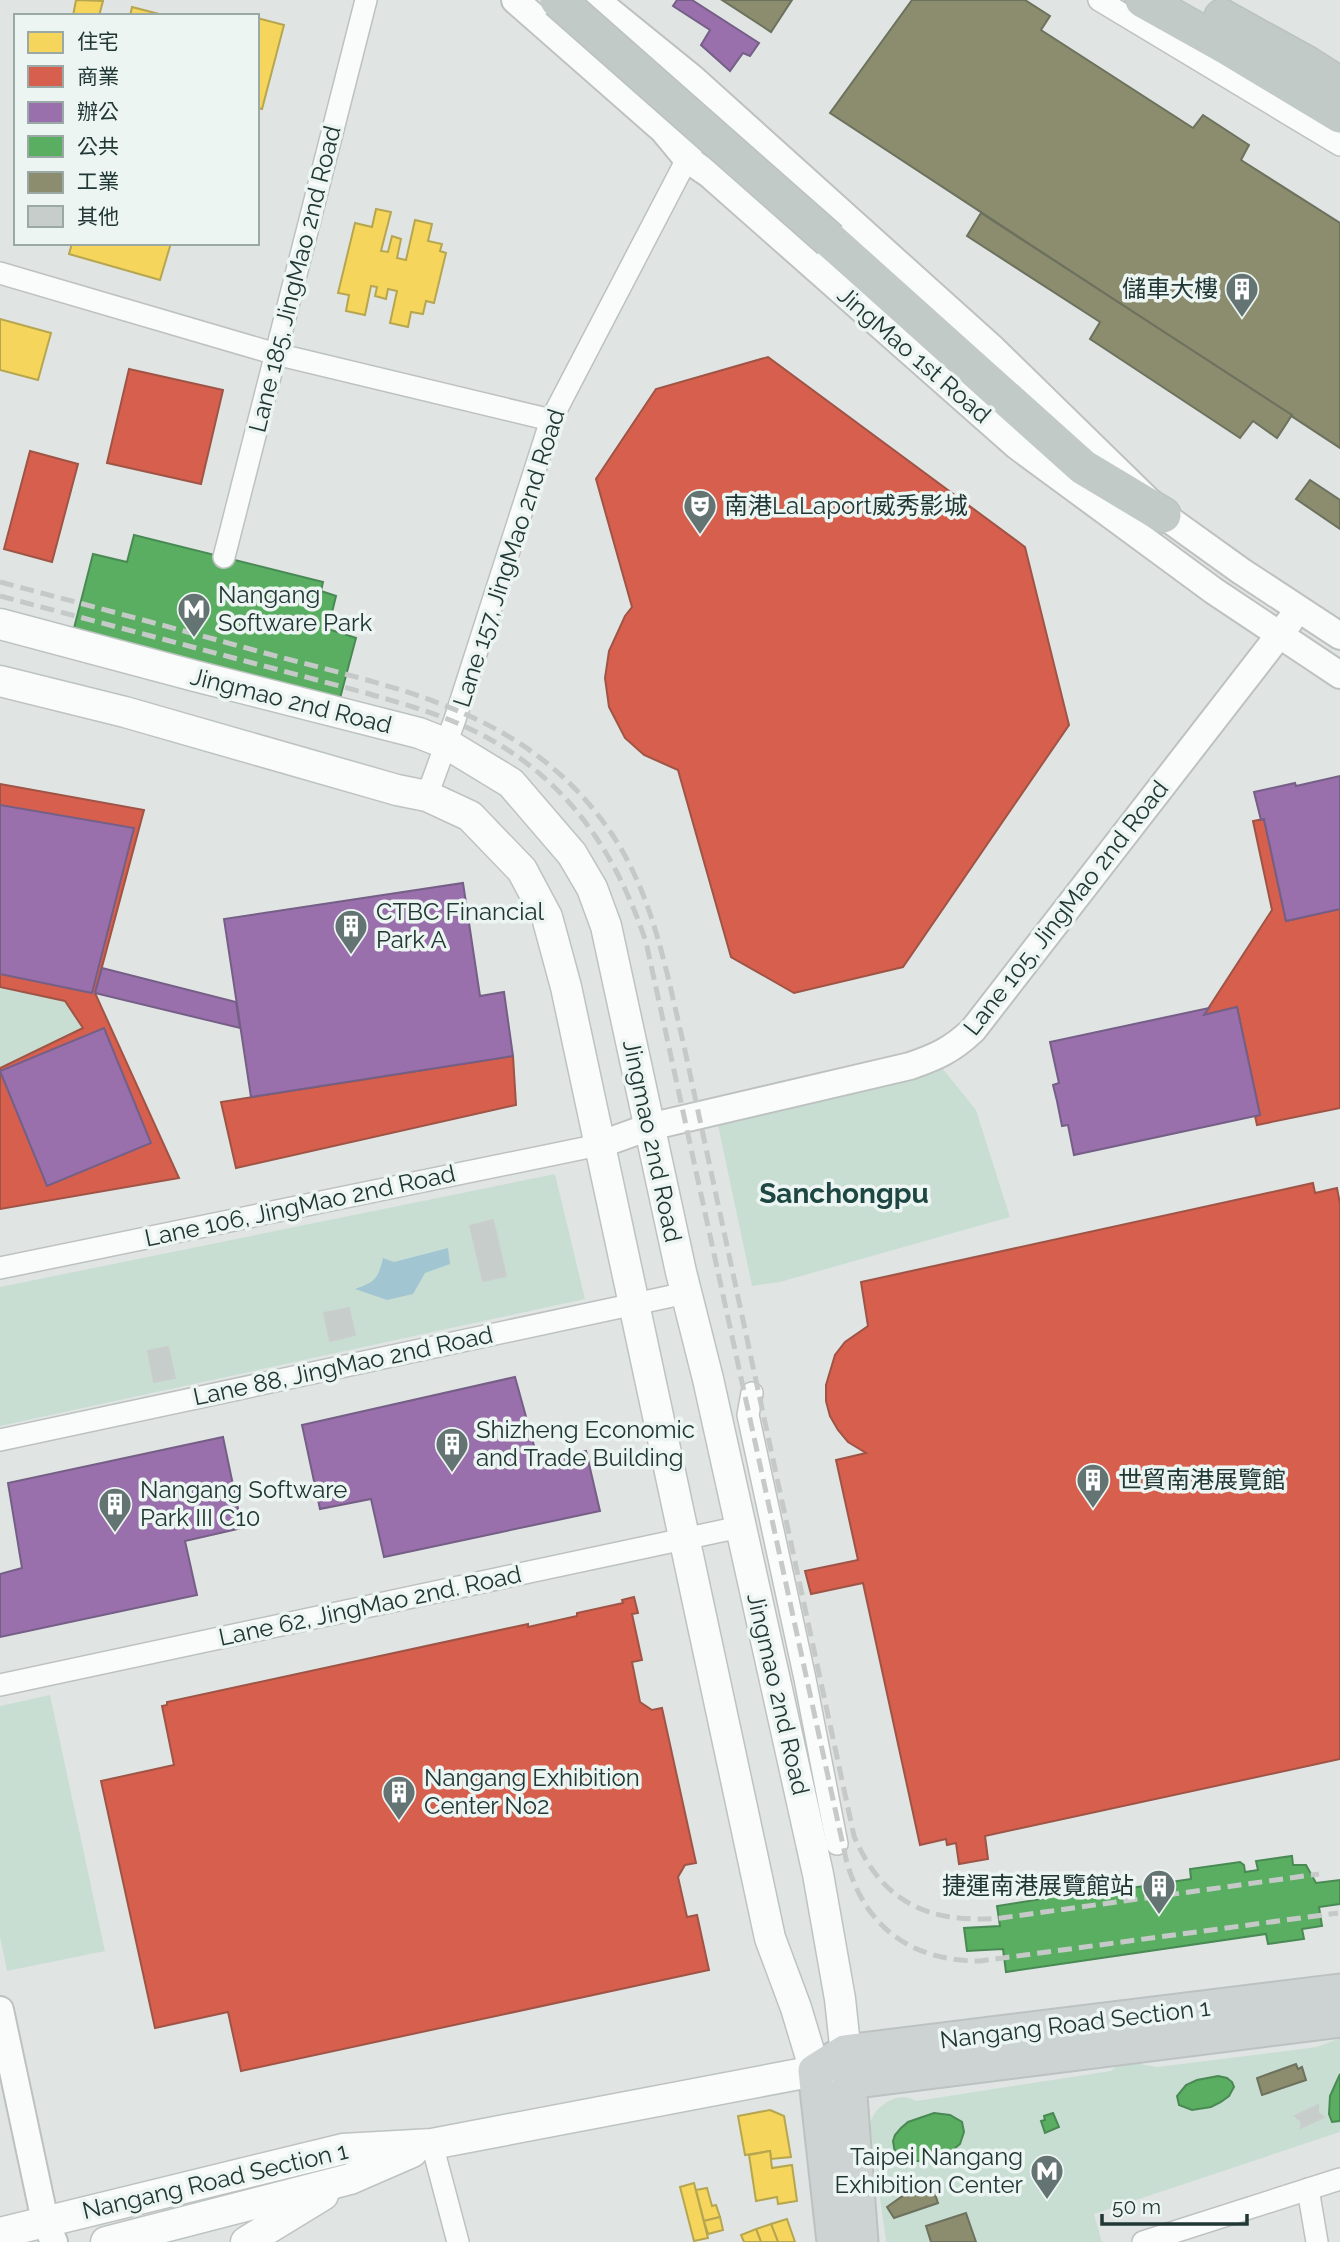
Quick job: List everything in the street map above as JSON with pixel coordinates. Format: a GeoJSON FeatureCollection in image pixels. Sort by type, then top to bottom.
{"type":"FeatureCollection","features":[{"type":"Feature","properties":{"kind":"highway"},"geometry":{"type":"LineString","coordinates":[[558,0],[1083,467],[1163,515]]}},
{"type":"Feature","properties":{"kind":"highway"},"geometry":{"type":"LineString","coordinates":[[1143,0],[1340,115]]}},
{"type":"Feature","properties":{"kind":"highway"},"geometry":{"type":"LineString","coordinates":[[1190,0],[1340,85]]}},
{"type":"Feature","properties":{"kind":"highway"},"geometry":{"type":"LineString","coordinates":[[1237,0],[1340,60]]}},
{"type":"Feature","properties":{"kind":"main road","name":"Jingmao 2nd Road"},"geometry":{"type":"LineString","coordinates":[[0,624],[196,671],[419,733],[447,744],[511,783],[572,854],[592,888],[606,926],[649,1128],[818,1874],[840,1999],[847,2067]]}},
{"type":"Feature","properties":{"kind":"main road"},"geometry":{"type":"LineString","coordinates":[[0,681],[125,712],[397,790],[427,796],[470,816],[522,870],[536,892],[547,917],[566,987],[770,1938],[796,2008],[815,2071],[834,2242]]}},
{"type":"Feature","properties":{"kind":"main road","name":"Nangang Road Section 1"},"geometry":{"type":"LineString","coordinates":[[0,2233],[50,2231],[343,2149],[432,2144],[815,2071],[1340,1991]]}},
{"type":"Feature","properties":{"kind":"main road","name":"Nangang Road Section 1"},"geometry":{"type":"LineString","coordinates":[[847,2067],[1340,2020]]}},
{"type":"Feature","properties":{"kind":"main road"},"geometry":{"type":"LineString","coordinates":[[847,2067],[862,2242]]}},
{"type":"Feature","properties":{"kind":"main road","name":"Nangang Road Section 1"},"geometry":{"type":"LineString","coordinates":[[106,2242],[350,2179],[432,2144]]}},
{"type":"Feature","properties":{"kind":"main road"},"geometry":{"type":"LineString","coordinates":[[246,2242],[350,2179]]}},
{"type":"Feature","properties":{"kind":"street","name":"Lane 185, JingMao 2nd Road"},"geometry":{"type":"LineString","coordinates":[[224,557],[366,0]]}},
{"type":"Feature","properties":{"kind":"street","name":"JingMao 1st Road"},"geometry":{"type":"LineString","coordinates":[[515,0],[663,130],[687,159],[709,174],[1017,446],[1214,590],[1340,675]]}},
{"type":"Feature","properties":{"kind":"street"},"geometry":{"type":"LineString","coordinates":[[596,0],[691,77],[993,349],[1163,515],[1340,636]]}},
{"type":"Feature","properties":{"kind":"street"},"geometry":{"type":"LineString","coordinates":[[1099,0],[1340,145]]}},
{"type":"Feature","properties":{"kind":"street","name":"Lane 157, JingMao 2nd Road"},"geometry":{"type":"LineString","coordinates":[[427,796],[447,744],[551,420],[687,159],[714,99]]}},
{"type":"Feature","properties":{"kind":"street"},"geometry":{"type":"LineString","coordinates":[[0,273],[276,354],[551,420]]}},
{"type":"Feature","properties":{"kind":"street","name":"Lane 105, JingMao 2nd Road"},"geometry":{"type":"LineString","coordinates":[[599,1145],[649,1128],[910,1066],[938,1056],[959,1043],[973,1030],[1299,609]]}},
{"type":"Feature","properties":{"kind":"street","name":"Lane 106, JingMao 2nd Road"},"geometry":{"type":"LineString","coordinates":[[0,1268],[599,1145]]}},
{"type":"Feature","properties":{"kind":"street","name":"Lane 88, JingMao 2nd Road"},"geometry":{"type":"LineString","coordinates":[[0,1440],[686,1293]]}},
{"type":"Feature","properties":{"kind":"street"},"geometry":{"type":"LineString","coordinates":[[752,1393],[748,1415],[806,1679],[836,1844]]}},
{"type":"Feature","properties":{"kind":"street","name":"Lane 62, JingMao 2nd. Road"},"geometry":{"type":"LineString","coordinates":[[0,1685],[740,1527]]}},
{"type":"Feature","properties":{"kind":"street"},"geometry":{"type":"LineString","coordinates":[[0,2010],[50,2231]]}},
{"type":"Feature","properties":{"kind":"street"},"geometry":{"type":"LineString","coordinates":[[432,2144],[458,2242]]}},
{"type":"Feature","properties":{"kind":"street"},"geometry":{"type":"LineString","coordinates":[[1143,2242],[1340,2179]]}},
{"type":"Feature","properties":{"kind":"street"},"geometry":{"type":"LineString","coordinates":[[1308,2189],[1317,2242]]}},
{"type":"Feature","properties":{"kind":"green space"},"geometry":{"type":"Polygon","coordinates":[[[0,987],[65,1001],[83,1028],[0,1068],[0,987]]]}},
{"type":"Feature","properties":{"kind":"green space"},"geometry":{"type":"Polygon","coordinates":[[[943,1069],[976,1110],[1010,1217],[780,1282],[752,1286],[718,1125],[943,1069]]]}},
{"type":"Feature","properties":{"kind":"green space"},"geometry":{"type":"Polygon","coordinates":[[[555,1174],[585,1299],[0,1426],[0,1287],[555,1174]]]}},
{"type":"Feature","properties":{"kind":"green space"},"geometry":{"type":"Polygon","coordinates":[[[50,1695],[105,1951],[7,1971],[0,1937],[0,1706],[50,1695]]]}},
{"type":"Feature","properties":{"kind":"green space"},"geometry":{"type":"Polygon","coordinates":[[[1340,2038],[1340,2132],[1094,2214],[1102,2242],[886,2242],[870,2124],[877,2111],[888,2101],[902,2097],[916,2101],[1111,2071],[1118,2064],[1128,2062],[1157,2067],[1317,2047],[1340,2038]]]}},
{"type":"Feature","properties":{"kind":"water"},"geometry":{"type":"Polygon","coordinates":[[[448,1248],[450,1264],[425,1273],[413,1294],[387,1300],[355,1289],[375,1279],[383,1258],[394,1262],[448,1248]]]}},
{"type":"Feature","properties":{"kind":"building: 住宅"},"geometry":{"type":"Polygon","coordinates":[[[76,0],[103,1],[100,14],[73,14],[76,0]]]}},
{"type":"Feature","properties":{"kind":"building: 住宅"},"geometry":{"type":"Polygon","coordinates":[[[132,7],[159,14],[130,14],[132,7]]]}},
{"type":"Feature","properties":{"kind":"building: 住宅"},"geometry":{"type":"Polygon","coordinates":[[[259,19],[284,25],[262,109],[259,108],[259,19]]]}},
{"type":"Feature","properties":{"kind":"building: 住宅"},"geometry":{"type":"Polygon","coordinates":[[[376,209],[391,212],[381,251],[388,252],[392,236],[401,239],[397,258],[406,260],[415,220],[432,224],[428,241],[442,244],[440,251],[446,253],[434,303],[426,301],[423,314],[411,312],[408,327],[390,323],[397,291],[388,289],[386,299],[375,296],[377,287],[371,286],[365,315],[346,311],[349,295],[338,293],[355,223],[372,227],[376,209]]]}},
{"type":"Feature","properties":{"kind":"building: 住宅"},"geometry":{"type":"Polygon","coordinates":[[[71,245],[170,245],[160,280],[69,254],[71,245]]]}},
{"type":"Feature","properties":{"kind":"building: 住宅"},"geometry":{"type":"Polygon","coordinates":[[[0,319],[51,333],[38,380],[0,370],[0,319]]]}},
{"type":"Feature","properties":{"kind":"building: 住宅"},"geometry":{"type":"Polygon","coordinates":[[[770,2110],[784,2116],[791,2157],[771,2159],[770,2151],[745,2155],[738,2116],[770,2110]]]}},
{"type":"Feature","properties":{"kind":"building: 住宅"},"geometry":{"type":"Polygon","coordinates":[[[770,2151],[772,2168],[792,2165],[797,2201],[778,2204],[777,2197],[756,2201],[749,2155],[770,2151]]]}},
{"type":"Feature","properties":{"kind":"building: 住宅"},"geometry":{"type":"Polygon","coordinates":[[[694,2183],[708,2238],[694,2241],[680,2187],[694,2183]]]}},
{"type":"Feature","properties":{"kind":"building: 住宅"},"geometry":{"type":"Polygon","coordinates":[[[707,2188],[712,2206],[716,2205],[720,2217],[704,2221],[696,2190],[707,2188]]]}},
{"type":"Feature","properties":{"kind":"building: 住宅"},"geometry":{"type":"Polygon","coordinates":[[[720,2217],[723,2230],[708,2234],[704,2221],[720,2217]]]}},
{"type":"Feature","properties":{"kind":"building: 住宅"},"geometry":{"type":"Polygon","coordinates":[[[787,2219],[795,2242],[778,2242],[771,2224],[787,2219]]]}},
{"type":"Feature","properties":{"kind":"building: 住宅"},"geometry":{"type":"Polygon","coordinates":[[[771,2224],[778,2242],[761,2242],[756,2229],[771,2224]]]}},
{"type":"Feature","properties":{"kind":"building: 住宅"},"geometry":{"type":"Polygon","coordinates":[[[756,2229],[761,2242],[744,2242],[741,2235],[756,2229]]]}},
{"type":"Feature","properties":{"kind":"building: 商業"},"geometry":{"type":"Polygon","coordinates":[[[768,357],[1025,547],[1069,725],[903,967],[794,993],[731,957],[678,770],[644,755],[625,738],[609,707],[605,678],[609,651],[632,607],[596,479],[656,389],[768,357]]]}},
{"type":"Feature","properties":{"kind":"building: 商業"},"geometry":{"type":"Polygon","coordinates":[[[129,369],[223,390],[201,484],[107,463],[129,369]]]}},
{"type":"Feature","properties":{"kind":"building: 商業"},"geometry":{"type":"Polygon","coordinates":[[[30,451],[78,464],[52,562],[4,549],[30,451]]]}},
{"type":"Feature","properties":{"kind":"building: 商業"},"geometry":{"type":"Polygon","coordinates":[[[0,784],[144,810],[95,993],[179,1178],[0,1209],[0,1068],[83,1028],[65,1001],[0,987],[0,784]]]}},
{"type":"Feature","properties":{"kind":"building: 商業"},"geometry":{"type":"Polygon","coordinates":[[[1264,819],[1286,921],[1340,909],[1340,1108],[1257,1125],[1255,1116],[1260,1115],[1237,1007],[1204,1015],[1272,910],[1253,821],[1264,819]]]}},
{"type":"Feature","properties":{"kind":"building: 商業"},"geometry":{"type":"Polygon","coordinates":[[[513,1056],[516,1105],[236,1168],[221,1102],[513,1056]]]}},
{"type":"Feature","properties":{"kind":"building: 商業","name":"世貿南港展覽館"},"geometry":{"type":"Polygon","coordinates":[[[1313,1183],[1315,1193],[1337,1188],[1340,1204],[1340,1759],[985,1836],[988,1859],[959,1864],[956,1843],[947,1845],[946,1839],[920,1845],[863,1583],[811,1594],[805,1571],[858,1560],[836,1460],[866,1453],[848,1442],[838,1430],[826,1401],[826,1385],[835,1355],[845,1342],[868,1326],[861,1282],[1313,1183]]]}},
{"type":"Feature","properties":{"kind":"building: 商業","name":"Nangang Exhibition Center No2"},"geometry":{"type":"Polygon","coordinates":[[[634,1597],[638,1613],[632,1614],[642,1660],[632,1662],[640,1702],[652,1710],[662,1708],[696,1863],[685,1865],[678,1877],[687,1917],[697,1915],[709,1970],[241,2071],[228,2012],[155,2028],[101,1781],[174,1765],[162,1706],[167,1705],[167,1702],[528,1624],[528,1627],[577,1616],[577,1613],[623,1603],[622,1600],[634,1597]]]}},
{"type":"Feature","properties":{"kind":"building: 辦公"},"geometry":{"type":"Polygon","coordinates":[[[677,0],[692,0],[759,43],[750,56],[743,53],[730,71],[701,45],[710,30],[673,6],[677,0]]]}},
{"type":"Feature","properties":{"kind":"building: 辦公"},"geometry":{"type":"Polygon","coordinates":[[[1340,776],[1340,909],[1286,921],[1264,819],[1261,820],[1254,792],[1340,776]]]}},
{"type":"Feature","properties":{"kind":"building: 辦公"},"geometry":{"type":"Polygon","coordinates":[[[0,805],[134,828],[92,993],[0,974],[0,805]]]}},
{"type":"Feature","properties":{"kind":"building: 辦公","name":"CTBC Financial Park A"},"geometry":{"type":"Polygon","coordinates":[[[463,883],[480,996],[504,992],[513,1056],[251,1097],[224,919],[463,883]]]}},
{"type":"Feature","properties":{"kind":"building: 辦公"},"geometry":{"type":"Polygon","coordinates":[[[102,968],[236,1002],[240,1028],[95,993],[102,968]]]}},
{"type":"Feature","properties":{"kind":"building: 辦公"},"geometry":{"type":"Polygon","coordinates":[[[1237,1007],[1260,1115],[1074,1155],[1068,1125],[1062,1126],[1053,1085],[1059,1083],[1050,1042],[1209,1008],[1204,1015],[1237,1007]]]}},
{"type":"Feature","properties":{"kind":"building: 辦公"},"geometry":{"type":"Polygon","coordinates":[[[104,1028],[151,1143],[47,1186],[0,1071],[104,1028]]]}},
{"type":"Feature","properties":{"kind":"building: 辦公","name":"Shizheng Economic and Trade Building"},"geometry":{"type":"Polygon","coordinates":[[[515,1377],[538,1460],[586,1451],[600,1511],[384,1557],[371,1499],[320,1509],[302,1425],[515,1377]]]}},
{"type":"Feature","properties":{"kind":"building: 辦公","name":"Nangang Software Park III C10"},"geometry":{"type":"Polygon","coordinates":[[[223,1437],[242,1528],[185,1541],[197,1595],[0,1637],[0,1574],[22,1568],[8,1483],[223,1437]]]}},
{"type":"Feature","properties":{"kind":"building: 公共"},"geometry":{"type":"Polygon","coordinates":[[[134,535],[323,582],[321,591],[336,596],[328,629],[356,638],[339,702],[72,636],[93,554],[127,562],[134,535]]]}},
{"type":"Feature","properties":{"kind":"building: 公共","name":"捷運南港展覽館站"},"geometry":{"type":"Polygon","coordinates":[[[1292,1856],[1293,1865],[1306,1865],[1316,1883],[1340,1880],[1340,1904],[1319,1907],[1322,1926],[1302,1929],[1304,1939],[1268,1944],[1266,1934],[1006,1972],[1003,1949],[967,1951],[964,1928],[1000,1926],[997,1906],[1049,1898],[1048,1893],[1052,1888],[1123,1879],[1124,1889],[1191,1879],[1190,1869],[1240,1862],[1244,1865],[1245,1872],[1258,1870],[1256,1861],[1292,1856]]]}},
{"type":"Feature","properties":{"kind":"building: 公共"},"geometry":{"type":"Polygon","coordinates":[[[1340,2074],[1340,2121],[1332,2122],[1329,2114],[1330,2096],[1340,2074]]]}},
{"type":"Feature","properties":{"kind":"building: 公共"},"geometry":{"type":"Polygon","coordinates":[[[1218,2076],[1227,2078],[1234,2087],[1229,2096],[1221,2102],[1211,2107],[1192,2110],[1179,2105],[1177,2096],[1186,2085],[1218,2076]]]}},
{"type":"Feature","properties":{"kind":"building: 公共"},"geometry":{"type":"Polygon","coordinates":[[[934,2113],[950,2115],[962,2122],[964,2132],[960,2144],[948,2154],[926,2161],[910,2161],[895,2153],[893,2141],[901,2128],[908,2122],[934,2113]]]}},
{"type":"Feature","properties":{"kind":"building: 公共"},"geometry":{"type":"Polygon","coordinates":[[[1053,2113],[1059,2127],[1045,2133],[1041,2121],[1045,2120],[1044,2116],[1053,2113]]]}},
{"type":"Feature","properties":{"kind":"building: 工業"},"geometry":{"type":"Polygon","coordinates":[[[722,0],[792,0],[771,32],[722,0]]]}},
{"type":"Feature","properties":{"kind":"building: 工業","name":"儲車大樓"},"geometry":{"type":"Polygon","coordinates":[[[912,0],[1025,0],[1050,16],[1041,30],[1193,128],[1203,115],[1249,145],[1241,160],[1340,223],[1340,448],[830,113],[912,0]]]}},
{"type":"Feature","properties":{"kind":"building: 工業"},"geometry":{"type":"Polygon","coordinates":[[[981,213],[1292,415],[1277,438],[1253,421],[1240,438],[1090,339],[1100,322],[967,236],[981,213]]]}},
{"type":"Feature","properties":{"kind":"building: 工業"},"geometry":{"type":"Polygon","coordinates":[[[1310,480],[1340,500],[1340,529],[1296,499],[1310,480]]]}},
{"type":"Feature","properties":{"kind":"building: 工業"},"geometry":{"type":"Polygon","coordinates":[[[1296,2064],[1298,2069],[1302,2067],[1306,2080],[1262,2095],[1257,2078],[1296,2064]]]}},
{"type":"Feature","properties":{"kind":"building: 工業"},"geometry":{"type":"Polygon","coordinates":[[[932,2185],[938,2203],[894,2218],[887,2207],[904,2195],[932,2185]]]}},
{"type":"Feature","properties":{"kind":"building: 工業"},"geometry":{"type":"Polygon","coordinates":[[[966,2213],[976,2242],[931,2242],[926,2226],[966,2213]]]}},
{"type":"Feature","properties":{"kind":"building: 其他"},"geometry":{"type":"Polygon","coordinates":[[[493,1220],[506,1276],[483,1281],[470,1226],[493,1220]]]}},
{"type":"Feature","properties":{"kind":"building: 其他"},"geometry":{"type":"Polygon","coordinates":[[[349,1308],[355,1335],[330,1341],[324,1313],[349,1308]]]}},
{"type":"Feature","properties":{"kind":"building: 其他"},"geometry":{"type":"Polygon","coordinates":[[[168,1347],[175,1378],[154,1382],[148,1351],[168,1347]]]}},
{"type":"Feature","properties":{"kind":"building: 其他"},"geometry":{"type":"Polygon","coordinates":[[[1318,2105],[1318,2113],[1324,2117],[1301,2128],[1301,2121],[1295,2116],[1318,2105]]]}},
{"type":"Feature","properties":{"kind":"railway"},"geometry":{"type":"LineString","coordinates":[[0,582],[359,678],[452,708],[495,729],[536,755],[573,787],[607,827],[623,852],[647,905],[671,989],[854,1836],[879,1878],[912,1905],[931,1913],[975,1919],[1001,1918],[1319,1874]]}},
{"type":"Feature","properties":{"kind":"railway"},"geometry":{"type":"LineString","coordinates":[[0,596],[366,693],[446,718],[524,761],[552,785],[598,840],[616,871],[646,942],[846,1859],[854,1883],[878,1921],[894,1936],[932,1955],[980,1961],[1338,1913]]}},
{"type":"Feature","properties":{"kind":"place","name":"儲車大樓"},"geometry":{"type":"Point","coordinates":[1242,319]}},
{"type":"Feature","properties":{"kind":"place","name":"南港LaLaport威秀影城"},"geometry":{"type":"Point","coordinates":[700,536]}},
{"type":"Feature","properties":{"kind":"place","name":"Nangang Software Park"},"geometry":{"type":"Point","coordinates":[194,639]}},
{"type":"Feature","properties":{"kind":"place","name":"CTBC Financial Park A"},"geometry":{"type":"Point","coordinates":[351,956]}},
{"type":"Feature","properties":{"kind":"place","name":"Shizheng Economic and Trade Building"},"geometry":{"type":"Point","coordinates":[452,1474]}},
{"type":"Feature","properties":{"kind":"place","name":"世貿南港展覽館"},"geometry":{"type":"Point","coordinates":[1093,1510]}},
{"type":"Feature","properties":{"kind":"place","name":"Nangang Software Park III C10"},"geometry":{"type":"Point","coordinates":[115,1534]}},
{"type":"Feature","properties":{"kind":"place","name":"Nangang Exhibition Center No2"},"geometry":{"type":"Point","coordinates":[399,1822]}},
{"type":"Feature","properties":{"kind":"place","name":"捷運南港展覽館站"},"geometry":{"type":"Point","coordinates":[1159,1916]}},
{"type":"Feature","properties":{"kind":"place","name":"Taipei Nangang Exhibition Center"},"geometry":{"type":"Point","coordinates":[1047,2201]}},
{"type":"Feature","properties":{"kind":"district","name":"Sanchongpu"},"geometry":{"type":"Point","coordinates":[844,1193]}}]}
